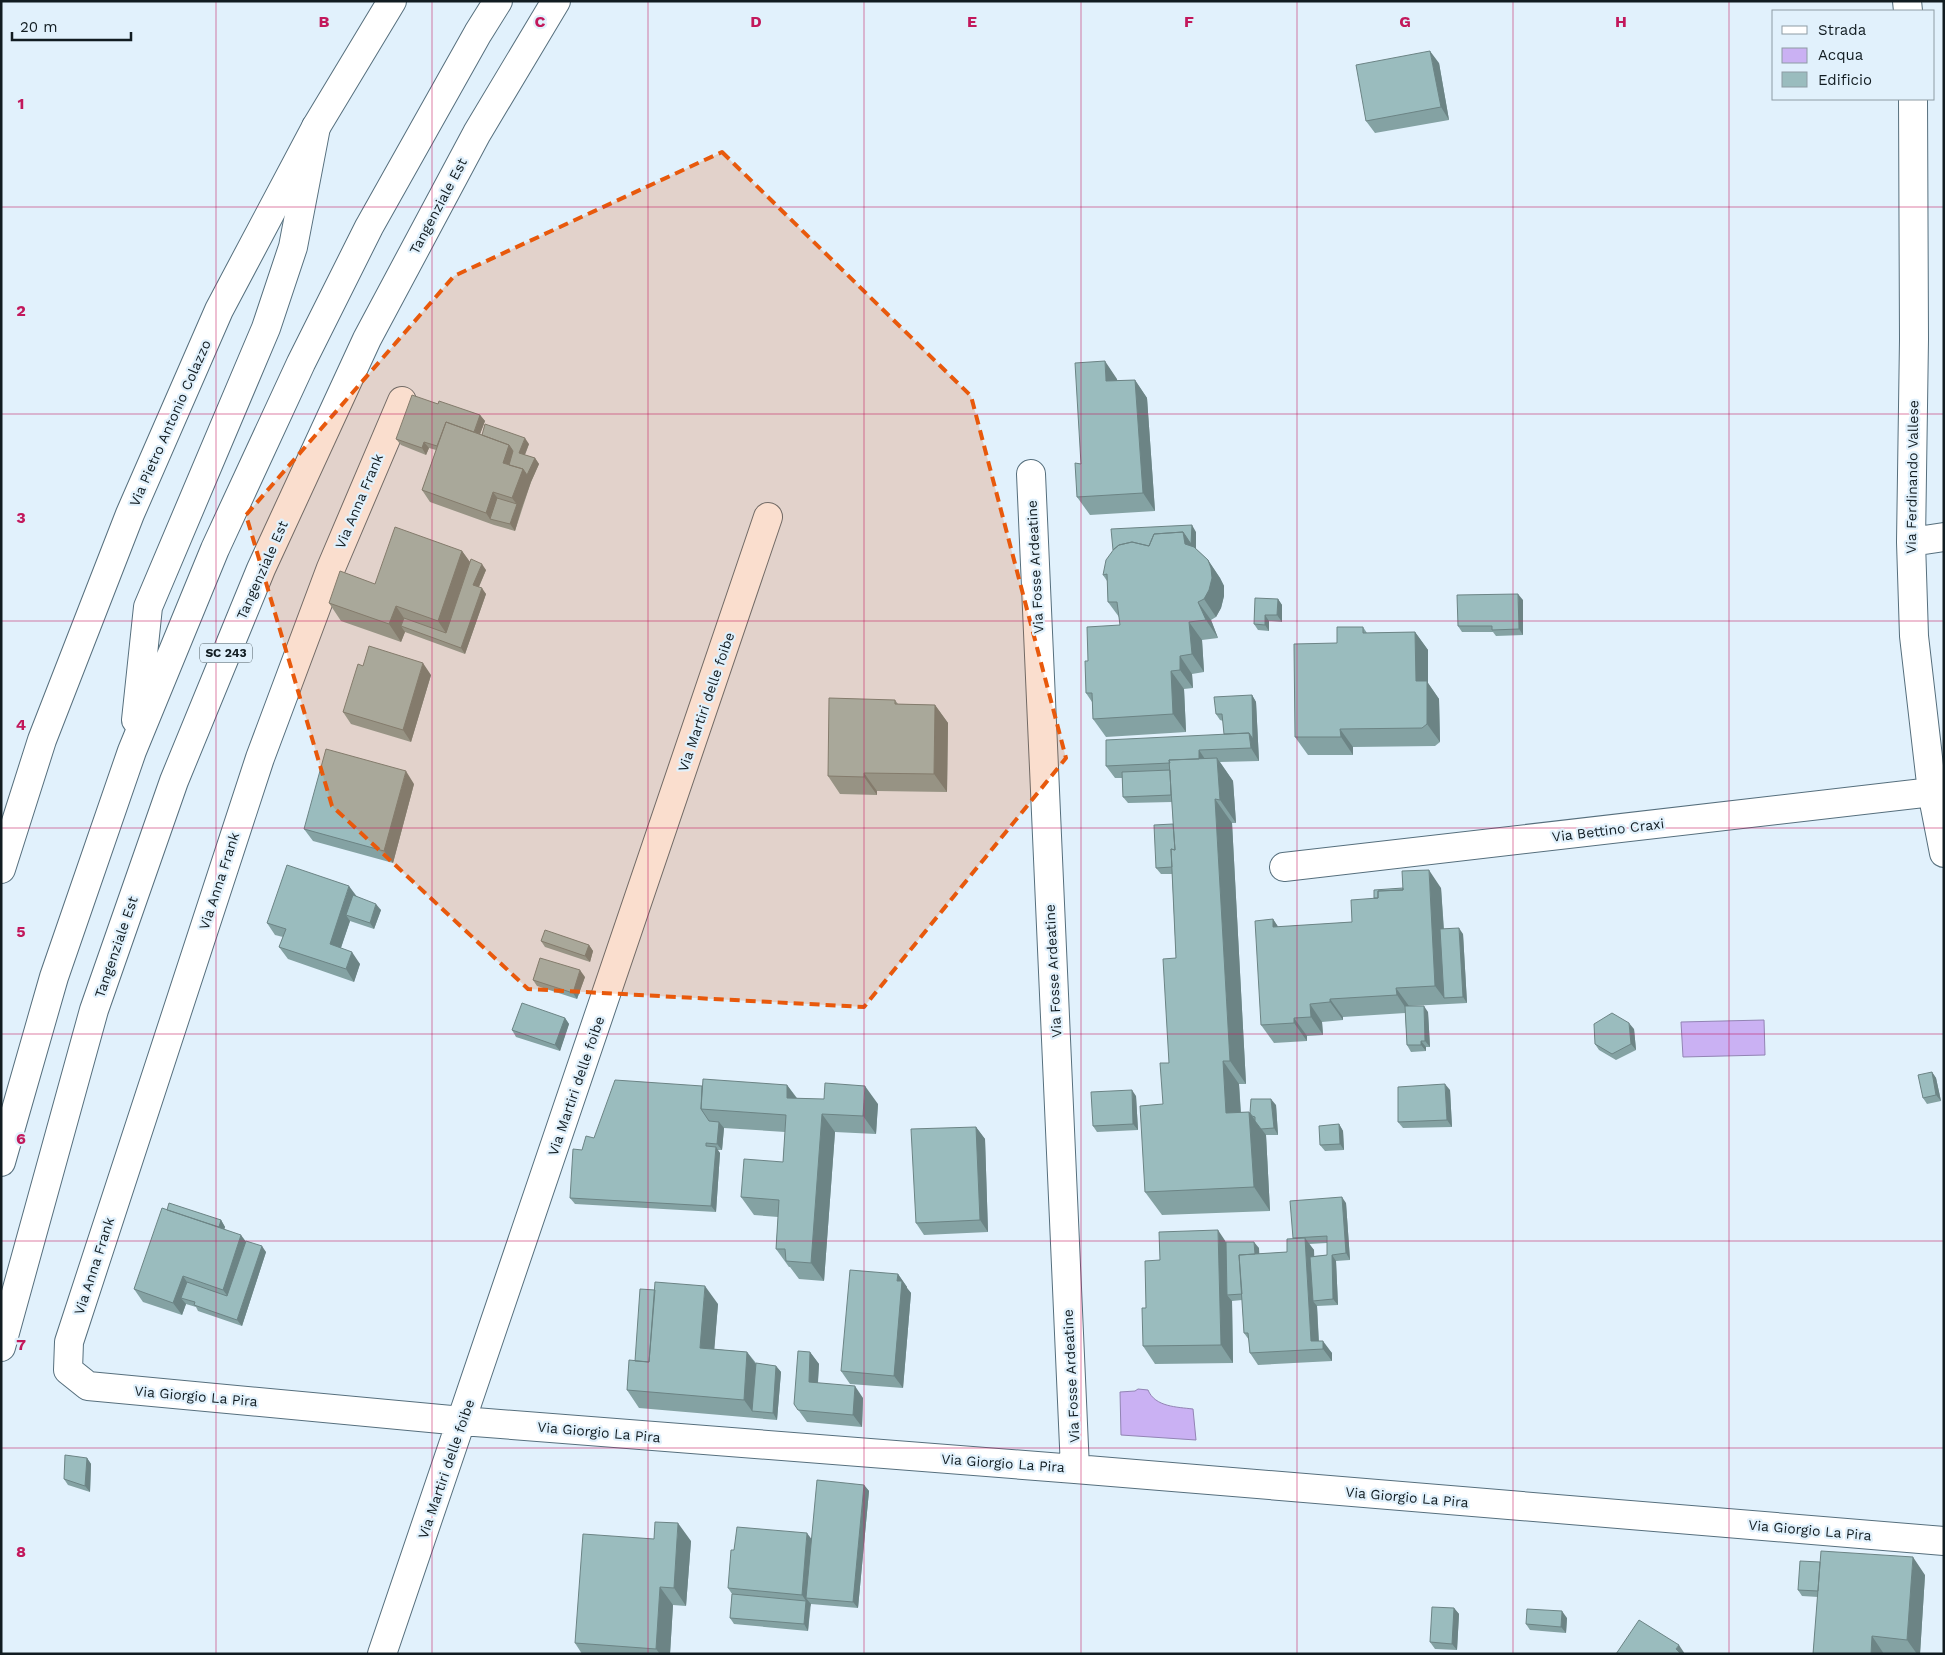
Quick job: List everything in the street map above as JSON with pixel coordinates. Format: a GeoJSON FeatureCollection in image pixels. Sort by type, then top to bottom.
{"type":"FeatureCollection","features":[{"type":"Feature","properties":{"kind":"main road","name":"Via Pietro Antonio Colazzo"},"geometry":{"type":"LineString","coordinates":[[1,869],[42,740],[130,514],[219,310],[316,127],[392,1]]}},
{"type":"Feature","properties":{"kind":"main road"},"geometry":{"type":"LineString","coordinates":[[1,1162],[54,976],[132,751],[216,549],[305,355],[369,227],[478,33],[498,1]]}},
{"type":"Feature","properties":{"kind":"main road","name":"Tangenziale Est"},"geometry":{"type":"LineString","coordinates":[[1,1347],[94,1010],[174,781],[260,569],[367,340],[476,133],[556,1]]}},
{"type":"Feature","properties":{"kind":"main road","name":"Via Ferdinando Vallese"},"geometry":{"type":"LineString","coordinates":[[1913,100],[1914,339],[1911,542],[1914,636],[1932,792],[1944,853]]}},
{"type":"Feature","properties":{"kind":"main road"},"geometry":{"type":"LineString","coordinates":[[132,751],[148,607],[266,328],[293,247],[316,127]]}},
{"type":"Feature","properties":{"kind":"main road","name":"Via Anna Frank"},"geometry":{"type":"LineString","coordinates":[[68,1370],[69,1342],[260,758],[331,568],[402,401]]}},
{"type":"Feature","properties":{"kind":"main road","name":"Via Fosse Ardeatine"},"geometry":{"type":"LineString","coordinates":[[1031,474],[1075,1469]]}},
{"type":"Feature","properties":{"kind":"main road","name":"Via Martiri delle foibe"},"geometry":{"type":"LineString","coordinates":[[382,1654],[768,517]]}},
{"type":"Feature","properties":{"kind":"main road"},"geometry":{"type":"LineString","coordinates":[[1911,542],[1944,537]]}},
{"type":"Feature","properties":{"kind":"main road","name":"Via Bettino Craxi"},"geometry":{"type":"LineString","coordinates":[[1284,867],[1932,792]]}},
{"type":"Feature","properties":{"kind":"main road","name":"Via Giorgio La Pira"},"geometry":{"type":"LineString","coordinates":[[68,1370],[88,1386],[462,1421],[1944,1540]]}},
{"type":"Feature","properties":{"kind":"highlighted area"},"geometry":{"type":"Polygon","coordinates":[[[722,152],[971,396],[1066,758],[864,1007],[528,989],[332,806],[246,515],[454,276],[722,152]]]}},
{"type":"Feature","properties":{"kind":"water"},"geometry":{"type":"Polygon","coordinates":[[[1764,1020],[1765,1055],[1683,1057],[1681,1022],[1764,1020]]]}},
{"type":"Feature","properties":{"kind":"water"},"geometry":{"type":"Polygon","coordinates":[[[1138,1389],[1148,1390],[1151,1396],[1161,1403],[1174,1407],[1193,1409],[1196,1440],[1121,1435],[1120,1392],[1138,1389]]]}},
{"type":"Feature","properties":{"kind":"building"},"geometry":{"type":"Polygon","coordinates":[[[1430,51],[1441,107],[1366,121],[1356,65],[1430,51]]]}},
{"type":"Feature","properties":{"kind":"building"},"geometry":{"type":"Polygon","coordinates":[[[1105,361],[1106,381],[1135,380],[1143,493],[1077,497],[1075,463],[1081,464],[1075,363],[1105,361]]]}},
{"type":"Feature","properties":{"kind":"building"},"geometry":{"type":"Polygon","coordinates":[[[412,395],[438,404],[439,401],[480,415],[474,432],[446,422],[437,446],[424,442],[422,448],[396,439],[412,395]]]}},
{"type":"Feature","properties":{"kind":"building"},"geometry":{"type":"Polygon","coordinates":[[[446,422],[509,445],[503,463],[523,469],[512,498],[493,492],[486,513],[422,490],[446,422]]]}},
{"type":"Feature","properties":{"kind":"building"},"geometry":{"type":"Polygon","coordinates":[[[485,424],[525,438],[519,453],[535,458],[527,475],[523,469],[509,465],[513,451],[509,445],[482,435],[485,424]]]}},
{"type":"Feature","properties":{"kind":"building"},"geometry":{"type":"Polygon","coordinates":[[[497,498],[517,504],[510,524],[490,519],[497,498]]]}},
{"type":"Feature","properties":{"kind":"building"},"geometry":{"type":"Polygon","coordinates":[[[1192,525],[1191,544],[1183,532],[1154,534],[1149,546],[1132,542],[1119,545],[1113,550],[1111,529],[1192,525]]]}},
{"type":"Feature","properties":{"kind":"building"},"geometry":{"type":"Polygon","coordinates":[[[395,527],[462,551],[438,621],[396,606],[389,624],[329,603],[340,571],[375,584],[395,527]]]}},
{"type":"Feature","properties":{"kind":"building"},"geometry":{"type":"Polygon","coordinates":[[[1183,532],[1185,544],[1194,547],[1208,560],[1212,578],[1204,599],[1198,602],[1206,620],[1189,622],[1192,654],[1180,656],[1180,670],[1171,671],[1173,714],[1093,719],[1092,693],[1086,693],[1085,661],[1088,661],[1087,627],[1120,625],[1117,602],[1108,602],[1107,574],[1103,575],[1106,560],[1119,545],[1132,542],[1149,546],[1154,534],[1183,532]]]}},
{"type":"Feature","properties":{"kind":"building"},"geometry":{"type":"Polygon","coordinates":[[[471,559],[482,564],[473,585],[482,588],[461,648],[401,626],[404,618],[446,633],[471,559]]]}},
{"type":"Feature","properties":{"kind":"building"},"geometry":{"type":"Polygon","coordinates":[[[1518,594],[1519,629],[1492,630],[1492,626],[1458,626],[1457,595],[1518,594]]]}},
{"type":"Feature","properties":{"kind":"building"},"geometry":{"type":"Polygon","coordinates":[[[1255,598],[1278,599],[1277,615],[1265,615],[1265,625],[1254,624],[1255,598]]]}},
{"type":"Feature","properties":{"kind":"building"},"geometry":{"type":"Polygon","coordinates":[[[1337,627],[1363,627],[1363,633],[1415,632],[1416,681],[1427,681],[1427,724],[1422,728],[1340,729],[1341,737],[1295,737],[1294,644],[1337,643],[1337,627]]]}},
{"type":"Feature","properties":{"kind":"building"},"geometry":{"type":"Polygon","coordinates":[[[369,646],[423,663],[403,730],[343,712],[358,664],[363,666],[369,646]]]}},
{"type":"Feature","properties":{"kind":"building"},"geometry":{"type":"Polygon","coordinates":[[[1252,695],[1253,739],[1249,733],[1224,734],[1222,714],[1216,714],[1214,697],[1252,695]]]}},
{"type":"Feature","properties":{"kind":"building"},"geometry":{"type":"Polygon","coordinates":[[[829,698],[895,700],[895,704],[935,705],[934,774],[864,773],[864,777],[828,776],[829,698]]]}},
{"type":"Feature","properties":{"kind":"building"},"geometry":{"type":"Polygon","coordinates":[[[1249,733],[1251,748],[1199,750],[1199,759],[1169,760],[1170,763],[1106,766],[1106,740],[1249,733]]]}},
{"type":"Feature","properties":{"kind":"building"},"geometry":{"type":"Polygon","coordinates":[[[326,749],[406,771],[384,851],[304,829],[326,749]]]}},
{"type":"Feature","properties":{"kind":"building"},"geometry":{"type":"Polygon","coordinates":[[[1217,758],[1220,800],[1215,799],[1230,1061],[1223,1061],[1226,1113],[1249,1112],[1254,1187],[1145,1192],[1140,1106],[1163,1104],[1160,1063],[1169,1063],[1163,959],[1176,958],[1171,849],[1175,850],[1169,760],[1217,758]]]}},
{"type":"Feature","properties":{"kind":"building"},"geometry":{"type":"Polygon","coordinates":[[[1170,770],[1171,795],[1123,797],[1122,772],[1170,770]]]}},
{"type":"Feature","properties":{"kind":"building"},"geometry":{"type":"Polygon","coordinates":[[[1173,824],[1175,850],[1171,849],[1172,867],[1156,868],[1154,825],[1173,824]]]}},
{"type":"Feature","properties":{"kind":"building"},"geometry":{"type":"Polygon","coordinates":[[[287,865],[349,886],[330,944],[352,952],[346,969],[279,947],[286,929],[267,923],[287,865]]]}},
{"type":"Feature","properties":{"kind":"building"},"geometry":{"type":"Polygon","coordinates":[[[1429,870],[1435,986],[1396,988],[1397,995],[1330,999],[1330,1002],[1310,1004],[1311,1017],[1294,1018],[1294,1023],[1261,1025],[1255,921],[1273,919],[1273,927],[1352,922],[1351,900],[1378,898],[1378,891],[1403,890],[1402,871],[1429,870]]]}},
{"type":"Feature","properties":{"kind":"building"},"geometry":{"type":"Polygon","coordinates":[[[1403,888],[1403,890],[1378,891],[1378,898],[1374,898],[1374,890],[1403,888]]]}},
{"type":"Feature","properties":{"kind":"building"},"geometry":{"type":"Polygon","coordinates":[[[353,895],[376,904],[370,923],[346,915],[353,895]]]}},
{"type":"Feature","properties":{"kind":"building"},"geometry":{"type":"Polygon","coordinates":[[[1459,928],[1463,997],[1444,998],[1440,929],[1459,928]]]}},
{"type":"Feature","properties":{"kind":"building"},"geometry":{"type":"Polygon","coordinates":[[[545,930],[589,945],[585,956],[541,941],[545,930]]]}},
{"type":"Feature","properties":{"kind":"building"},"geometry":{"type":"Polygon","coordinates":[[[540,958],[580,970],[573,993],[533,980],[540,958]]]}},
{"type":"Feature","properties":{"kind":"building"},"geometry":{"type":"Polygon","coordinates":[[[522,1003],[565,1018],[555,1045],[512,1030],[522,1003]]]}},
{"type":"Feature","properties":{"kind":"building"},"geometry":{"type":"Polygon","coordinates":[[[1405,1006],[1424,1006],[1425,1041],[1421,1041],[1421,1045],[1407,1045],[1405,1006]]]}},
{"type":"Feature","properties":{"kind":"building"},"geometry":{"type":"Polygon","coordinates":[[[1612,1013],[1629,1023],[1631,1044],[1612,1054],[1595,1044],[1594,1024],[1612,1013]]]}},
{"type":"Feature","properties":{"kind":"building"},"geometry":{"type":"Polygon","coordinates":[[[1932,1072],[1936,1095],[1923,1098],[1918,1075],[1932,1072]]]}},
{"type":"Feature","properties":{"kind":"building"},"geometry":{"type":"Polygon","coordinates":[[[703,1079],[787,1085],[787,1098],[824,1099],[825,1083],[865,1086],[863,1116],[822,1114],[811,1263],[786,1261],[785,1249],[776,1249],[779,1200],[741,1197],[744,1159],[783,1162],[786,1115],[701,1109],[703,1079]]]}},
{"type":"Feature","properties":{"kind":"building"},"geometry":{"type":"Polygon","coordinates":[[[615,1080],[702,1086],[701,1109],[709,1121],[719,1122],[717,1144],[706,1143],[706,1146],[716,1147],[711,1206],[570,1198],[573,1149],[582,1150],[586,1136],[594,1138],[615,1080]]]}},
{"type":"Feature","properties":{"kind":"building"},"geometry":{"type":"Polygon","coordinates":[[[1445,1084],[1447,1120],[1398,1122],[1398,1087],[1445,1084]]]}},
{"type":"Feature","properties":{"kind":"building"},"geometry":{"type":"Polygon","coordinates":[[[1132,1090],[1133,1124],[1093,1126],[1091,1092],[1132,1090]]]}},
{"type":"Feature","properties":{"kind":"building"},"geometry":{"type":"Polygon","coordinates":[[[1251,1099],[1271,1099],[1274,1128],[1261,1129],[1255,1121],[1255,1117],[1250,1113],[1251,1099]]]}},
{"type":"Feature","properties":{"kind":"building"},"geometry":{"type":"Polygon","coordinates":[[[1339,1124],[1340,1144],[1320,1145],[1319,1126],[1339,1124]]]}},
{"type":"Feature","properties":{"kind":"building"},"geometry":{"type":"Polygon","coordinates":[[[976,1127],[980,1220],[916,1223],[911,1129],[976,1127]]]}},
{"type":"Feature","properties":{"kind":"building"},"geometry":{"type":"Polygon","coordinates":[[[1342,1197],[1346,1253],[1332,1255],[1333,1299],[1313,1301],[1310,1257],[1327,1255],[1327,1236],[1293,1238],[1290,1201],[1342,1197]]]}},
{"type":"Feature","properties":{"kind":"building"},"geometry":{"type":"Polygon","coordinates":[[[169,1203],[221,1220],[219,1227],[167,1210],[169,1203]]]}},
{"type":"Feature","properties":{"kind":"building"},"geometry":{"type":"Polygon","coordinates":[[[162,1208],[241,1235],[223,1290],[183,1276],[173,1303],[134,1289],[162,1208]]]}},
{"type":"Feature","properties":{"kind":"building"},"geometry":{"type":"Polygon","coordinates":[[[1218,1230],[1221,1345],[1143,1346],[1142,1308],[1146,1308],[1145,1261],[1160,1260],[1159,1232],[1218,1230]]]}},
{"type":"Feature","properties":{"kind":"building"},"geometry":{"type":"Polygon","coordinates":[[[1305,1238],[1311,1341],[1323,1341],[1323,1349],[1250,1353],[1248,1333],[1244,1333],[1239,1255],[1287,1252],[1287,1239],[1305,1238]]]}},
{"type":"Feature","properties":{"kind":"building"},"geometry":{"type":"Polygon","coordinates":[[[246,1241],[262,1246],[237,1320],[194,1305],[195,1302],[181,1298],[187,1282],[227,1296],[246,1241]]]}},
{"type":"Feature","properties":{"kind":"building"},"geometry":{"type":"Polygon","coordinates":[[[1226,1242],[1254,1242],[1255,1254],[1239,1255],[1242,1294],[1227,1295],[1226,1242]]]}},
{"type":"Feature","properties":{"kind":"building"},"geometry":{"type":"Polygon","coordinates":[[[850,1270],[898,1274],[897,1281],[902,1281],[894,1376],[841,1371],[850,1270]]]}},
{"type":"Feature","properties":{"kind":"building"},"geometry":{"type":"Polygon","coordinates":[[[655,1282],[705,1286],[700,1348],[747,1352],[744,1400],[627,1390],[629,1360],[649,1362],[655,1282]]]}},
{"type":"Feature","properties":{"kind":"building"},"geometry":{"type":"Polygon","coordinates":[[[640,1289],[655,1290],[649,1362],[635,1361],[640,1289]]]}},
{"type":"Feature","properties":{"kind":"building"},"geometry":{"type":"Polygon","coordinates":[[[798,1351],[810,1352],[809,1382],[855,1386],[853,1415],[798,1410],[794,1404],[798,1351]]]}},
{"type":"Feature","properties":{"kind":"building"},"geometry":{"type":"Polygon","coordinates":[[[756,1363],[776,1366],[773,1413],[752,1411],[756,1363]]]}},
{"type":"Feature","properties":{"kind":"building"},"geometry":{"type":"Polygon","coordinates":[[[65,1455],[87,1458],[85,1486],[64,1479],[65,1455]]]}},
{"type":"Feature","properties":{"kind":"building"},"geometry":{"type":"Polygon","coordinates":[[[817,1480],[864,1485],[853,1602],[806,1598],[817,1480]]]}},
{"type":"Feature","properties":{"kind":"building"},"geometry":{"type":"Polygon","coordinates":[[[655,1522],[678,1523],[674,1588],[660,1587],[656,1649],[575,1643],[583,1534],[654,1539],[655,1522]]]}},
{"type":"Feature","properties":{"kind":"building"},"geometry":{"type":"Polygon","coordinates":[[[737,1527],[807,1533],[802,1595],[728,1588],[731,1550],[734,1550],[737,1527]]]}},
{"type":"Feature","properties":{"kind":"building"},"geometry":{"type":"Polygon","coordinates":[[[1821,1551],[1913,1557],[1907,1640],[1872,1636],[1871,1654],[1813,1654],[1821,1551]]]}},
{"type":"Feature","properties":{"kind":"building"},"geometry":{"type":"Polygon","coordinates":[[[1800,1561],[1820,1562],[1818,1591],[1798,1590],[1800,1561]]]}},
{"type":"Feature","properties":{"kind":"building"},"geometry":{"type":"Polygon","coordinates":[[[732,1594],[806,1601],[804,1624],[730,1618],[732,1594]]]}},
{"type":"Feature","properties":{"kind":"building"},"geometry":{"type":"Polygon","coordinates":[[[1432,1607],[1454,1608],[1452,1644],[1430,1642],[1432,1607]]]}},
{"type":"Feature","properties":{"kind":"building"},"geometry":{"type":"Polygon","coordinates":[[[1527,1609],[1562,1611],[1561,1627],[1526,1624],[1527,1609]]]}},
{"type":"Feature","properties":{"kind":"building"},"geometry":{"type":"Polygon","coordinates":[[[1639,1620],[1679,1645],[1676,1649],[1681,1654],[1616,1654],[1639,1620]]]}}]}
